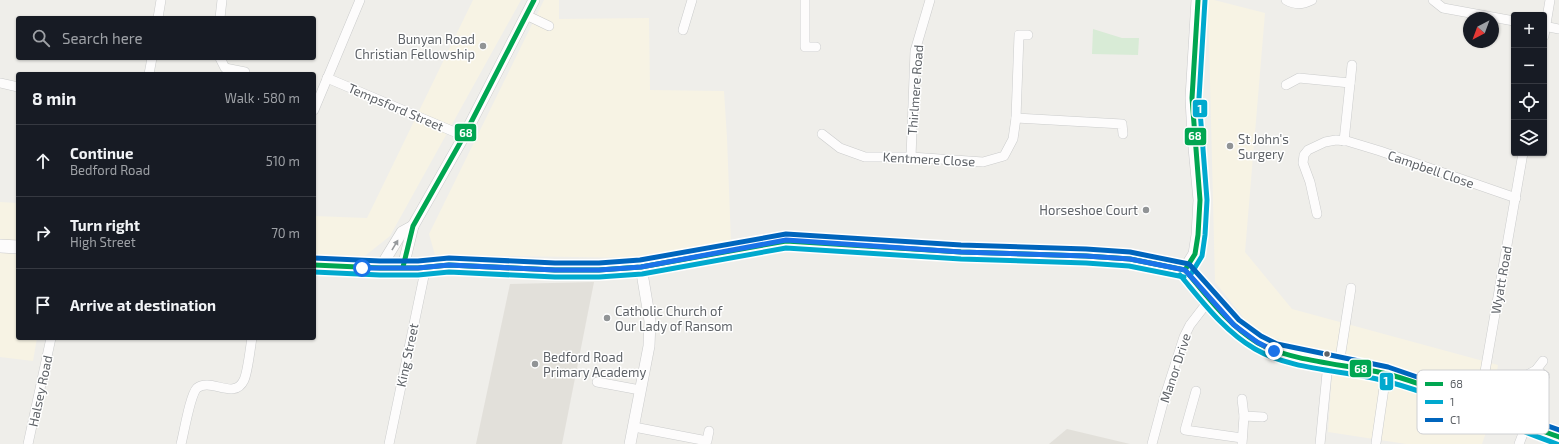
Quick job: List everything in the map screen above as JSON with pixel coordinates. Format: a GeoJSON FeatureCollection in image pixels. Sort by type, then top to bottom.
{"type":"FeatureCollection","features":[{"type":"Feature","properties":{"kind":"main road"},"geometry":{"type":"LineString","coordinates":[[1185,270],[1195,254],[1198,235],[1200,200],[1192,98],[1198,0]]}},
{"type":"Feature","properties":{"kind":"main road"},"geometry":{"type":"LineString","coordinates":[[316,265],[418,268],[449,265],[555,270],[599,270],[641,267],[786,240],[961,252],[1130,259],[1185,270],[1234,325],[1257,342],[1274,351],[1386,374],[1417,383]]}},
{"type":"Feature","properties":{"kind":"main road"},"geometry":{"type":"LineString","coordinates":[[0,246],[16,247]]}},
{"type":"Feature","properties":{"kind":"main road"},"geometry":{"type":"LineString","coordinates":[[1549,434],[1559,437]]}},
{"type":"Feature","properties":{"kind":"street"},"geometry":{"type":"LineString","coordinates":[[158,16],[161,0]]}},
{"type":"Feature","properties":{"kind":"street"},"geometry":{"type":"LineString","coordinates":[[220,16],[222,0]]}},
{"type":"Feature","properties":{"kind":"street"},"geometry":{"type":"LineString","coordinates":[[316,105],[360,0]]}},
{"type":"Feature","properties":{"kind":"street"},"geometry":{"type":"LineString","coordinates":[[403,267],[413,226],[464,136],[534,0]]}},
{"type":"Feature","properties":{"kind":"street"},"geometry":{"type":"LineString","coordinates":[[683,30],[692,0]]}},
{"type":"Feature","properties":{"kind":"street"},"geometry":{"type":"LineString","coordinates":[[805,0],[805,47],[816,47]]}},
{"type":"Feature","properties":{"kind":"street","name":"Thirlmere Road"},"geometry":{"type":"LineString","coordinates":[[911,157],[915,52],[930,0]]}},
{"type":"Feature","properties":{"kind":"street"},"geometry":{"type":"LineString","coordinates":[[1286,0],[1291,3],[1302,4],[1312,0]]}},
{"type":"Feature","properties":{"kind":"street"},"geometry":{"type":"LineString","coordinates":[[1547,18],[1550,0]]}},
{"type":"Feature","properties":{"kind":"street"},"geometry":{"type":"LineString","coordinates":[[1433,1],[1443,8],[1511,20]]}},
{"type":"Feature","properties":{"kind":"street"},"geometry":{"type":"LineString","coordinates":[[526,15],[549,26]]}},
{"type":"Feature","properties":{"kind":"street"},"geometry":{"type":"LineString","coordinates":[[1547,30],[1559,29]]}},
{"type":"Feature","properties":{"kind":"street","name":"Kentmere Close"},"geometry":{"type":"LineString","coordinates":[[822,134],[840,148],[865,157],[911,157],[983,162],[1004,156],[1013,139],[1016,118],[1019,34],[1028,35]]}},
{"type":"Feature","properties":{"kind":"street"},"geometry":{"type":"LineString","coordinates":[[149,72],[152,60]]}},
{"type":"Feature","properties":{"kind":"street"},"geometry":{"type":"LineString","coordinates":[[221,60],[225,68],[245,72]]}},
{"type":"Feature","properties":{"kind":"street"},"geometry":{"type":"LineString","coordinates":[[1345,141],[1352,65]]}},
{"type":"Feature","properties":{"kind":"street","name":"Tempsford Street"},"geometry":{"type":"LineString","coordinates":[[327,78],[464,136]]}},
{"type":"Feature","properties":{"kind":"street"},"geometry":{"type":"LineString","coordinates":[[1286,85],[1299,78],[1350,83]]}},
{"type":"Feature","properties":{"kind":"street"},"geometry":{"type":"LineString","coordinates":[[0,83],[16,87]]}},
{"type":"Feature","properties":{"kind":"street"},"geometry":{"type":"LineString","coordinates":[[1016,118],[1122,124],[1123,134]]}},
{"type":"Feature","properties":{"kind":"street","name":"Campbell Close"},"geometry":{"type":"LineString","coordinates":[[1317,214],[1310,182],[1303,164],[1304,155],[1308,150],[1325,142],[1336,140],[1345,141],[1380,151],[1516,198]]}},
{"type":"Feature","properties":{"kind":"street","name":"Wyatt Road"},"geometry":{"type":"LineString","coordinates":[[1486,370],[1523,156]]}},
{"type":"Feature","properties":{"kind":"street"},"geometry":{"type":"LineString","coordinates":[[380,268],[402,232],[413,226]]}},
{"type":"Feature","properties":{"kind":"street"},"geometry":{"type":"LineString","coordinates":[[630,444],[649,346],[650,321],[641,267]]}},
{"type":"Feature","properties":{"kind":"street","name":"King Street"},"geometry":{"type":"LineString","coordinates":[[389,444],[424,276],[418,268]]}},
{"type":"Feature","properties":{"kind":"street"},"geometry":{"type":"LineString","coordinates":[[1320,444],[1333,364],[1346,318],[1351,288]]}},
{"type":"Feature","properties":{"kind":"street","name":"Manor Drive"},"geometry":{"type":"LineString","coordinates":[[1152,444],[1164,399],[1184,337],[1190,325],[1210,299]]}},
{"type":"Feature","properties":{"kind":"street","name":"Halsey Road"},"geometry":{"type":"LineString","coordinates":[[28,444],[51,340]]}},
{"type":"Feature","properties":{"kind":"street"},"geometry":{"type":"LineString","coordinates":[[181,444],[192,397],[197,389],[205,385],[230,390],[239,387],[244,380],[252,340]]}},
{"type":"Feature","properties":{"kind":"street"},"geometry":{"type":"LineString","coordinates":[[1536,370],[1543,361]]}},
{"type":"Feature","properties":{"kind":"street"},"geometry":{"type":"LineString","coordinates":[[1376,443],[1386,374]]}},
{"type":"Feature","properties":{"kind":"street"},"geometry":{"type":"LineString","coordinates":[[597,382],[640,390]]}},
{"type":"Feature","properties":{"kind":"street"},"geometry":{"type":"LineString","coordinates":[[1196,391],[1185,430],[1242,441],[1244,416],[1242,399]]}},
{"type":"Feature","properties":{"kind":"street"},"geometry":{"type":"LineString","coordinates":[[1244,416],[1263,417]]}},
{"type":"Feature","properties":{"kind":"street"},"geometry":{"type":"LineString","coordinates":[[634,427],[707,441],[709,431]]}},
{"type":"Feature","properties":{"kind":"street"},"geometry":{"type":"LineString","coordinates":[[1519,444],[1523,434]]}},
{"type":"Feature","properties":{"kind":"shaded area"},"geometry":{"type":"Polygon","coordinates":[[[473,0],[521,0],[390,236],[361,259],[316,254],[316,216],[367,218],[473,0]]]}},
{"type":"Feature","properties":{"kind":"shaded area"},"geometry":{"type":"Polygon","coordinates":[[[544,0],[559,0],[559,19],[649,18],[650,90],[724,91],[731,242],[642,258],[435,255],[429,234],[544,0]]]}},
{"type":"Feature","properties":{"kind":"shaded area"},"geometry":{"type":"Polygon","coordinates":[[[1208,0],[1214,0],[1265,13],[1245,252],[1292,309],[1498,365],[1497,370],[1417,370],[1417,434],[1486,434],[1482,444],[1406,444],[1328,432],[1333,356],[1259,337],[1215,282],[1208,0]]]}},
{"type":"Feature","properties":{"kind":"shaded area"},"geometry":{"type":"Polygon","coordinates":[[[0,202],[16,203],[16,340],[37,340],[33,361],[0,357],[0,202]]]}},
{"type":"Feature","properties":{"kind":"shaded area","name":"Bedford Road Primary Academy"},"geometry":{"type":"Polygon","coordinates":[[[594,282],[562,444],[476,444],[510,284],[594,282]]]}},
{"type":"Feature","properties":{"kind":"shaded area"},"geometry":{"type":"Polygon","coordinates":[[[1067,429],[1130,444],[1049,444],[1067,429]]]}},
{"type":"Feature","properties":{"kind":"green space"},"geometry":{"type":"Polygon","coordinates":[[[1093,29],[1122,38],[1139,38],[1138,55],[1092,54],[1093,29]]]}},
{"type":"Feature","properties":{"kind":"transit line","name":"68"},"geometry":{"type":"LineString","coordinates":[[403,267],[413,226],[464,136],[534,0]]}},
{"type":"Feature","properties":{"kind":"transit line","name":"68"},"geometry":{"type":"LineString","coordinates":[[1185,270],[1195,254],[1198,235],[1200,200],[1192,98],[1198,0]]}},
{"type":"Feature","properties":{"kind":"transit line","name":"1"},"geometry":{"type":"LineString","coordinates":[[1191,274],[1202,256],[1207,200],[1199,98],[1205,0]]}},
{"type":"Feature","properties":{"kind":"transit line","name":"C1"},"geometry":{"type":"LineString","coordinates":[[316,258],[418,261],[449,258],[555,263],[599,263],[640,260],[786,234],[961,245],[1130,252],[1189,264],[1239,320],[1261,336],[1277,344],[1388,367],[1417,377]]}},
{"type":"Feature","properties":{"kind":"transit line","name":"68"},"geometry":{"type":"LineString","coordinates":[[316,265],[418,268],[449,265],[555,270],[599,270],[641,267],[786,241],[961,252],[1130,259],[1185,270]]}},
{"type":"Feature","properties":{"kind":"transit line","name":"1"},"geometry":{"type":"LineString","coordinates":[[316,272],[418,275],[449,272],[555,277],[599,277],[642,274],[786,248],[961,259],[1086,263],[1129,266],[1184,277]]}},
{"type":"Feature","properties":{"kind":"transit line","name":"68"},"geometry":{"type":"LineString","coordinates":[[1185,270],[1218,310],[1237,328],[1258,343],[1288,355],[1375,371],[1417,383]]}},
{"type":"Feature","properties":{"kind":"transit line","name":"1"},"geometry":{"type":"LineString","coordinates":[[1180,275],[1223,325],[1255,349],[1286,362],[1372,378],[1417,390]]}},
{"type":"Feature","properties":{"kind":"transit line","name":"C1"},"geometry":{"type":"LineString","coordinates":[[1549,426],[1559,430]]}},
{"type":"Feature","properties":{"kind":"transit line","name":"68"},"geometry":{"type":"LineString","coordinates":[[1549,433],[1559,437]]}},
{"type":"Feature","properties":{"kind":"transit line","name":"1"},"geometry":{"type":"LineString","coordinates":[[1531,434],[1557,444]]}},
{"type":"Feature","properties":{"kind":"place","name":"Bunyan Road Christian Fellowship"},"geometry":{"type":"Point","coordinates":[483,46]}},
{"type":"Feature","properties":{"kind":"place","name":"St John's Surgery"},"geometry":{"type":"Point","coordinates":[1230,146]}},
{"type":"Feature","properties":{"kind":"place","name":"Horseshoe Court"},"geometry":{"type":"Point","coordinates":[1146,210]}},
{"type":"Feature","properties":{"kind":"place","name":"Catholic Church of Our Lady of Ransom"},"geometry":{"type":"Point","coordinates":[607,318]}},
{"type":"Feature","properties":{"kind":"place","name":"Bedford Road Primary Academy"},"geometry":{"type":"Point","coordinates":[535,364]}},
{"type":"Feature","properties":{"kind":"route"},"geometry":{"type":"LineString","coordinates":[[362,268],[418,268],[449,265],[555,270],[599,270],[641,267],[786,240],[961,252],[1130,259],[1185,270],[1234,325],[1257,342],[1274,351]]}}]}
